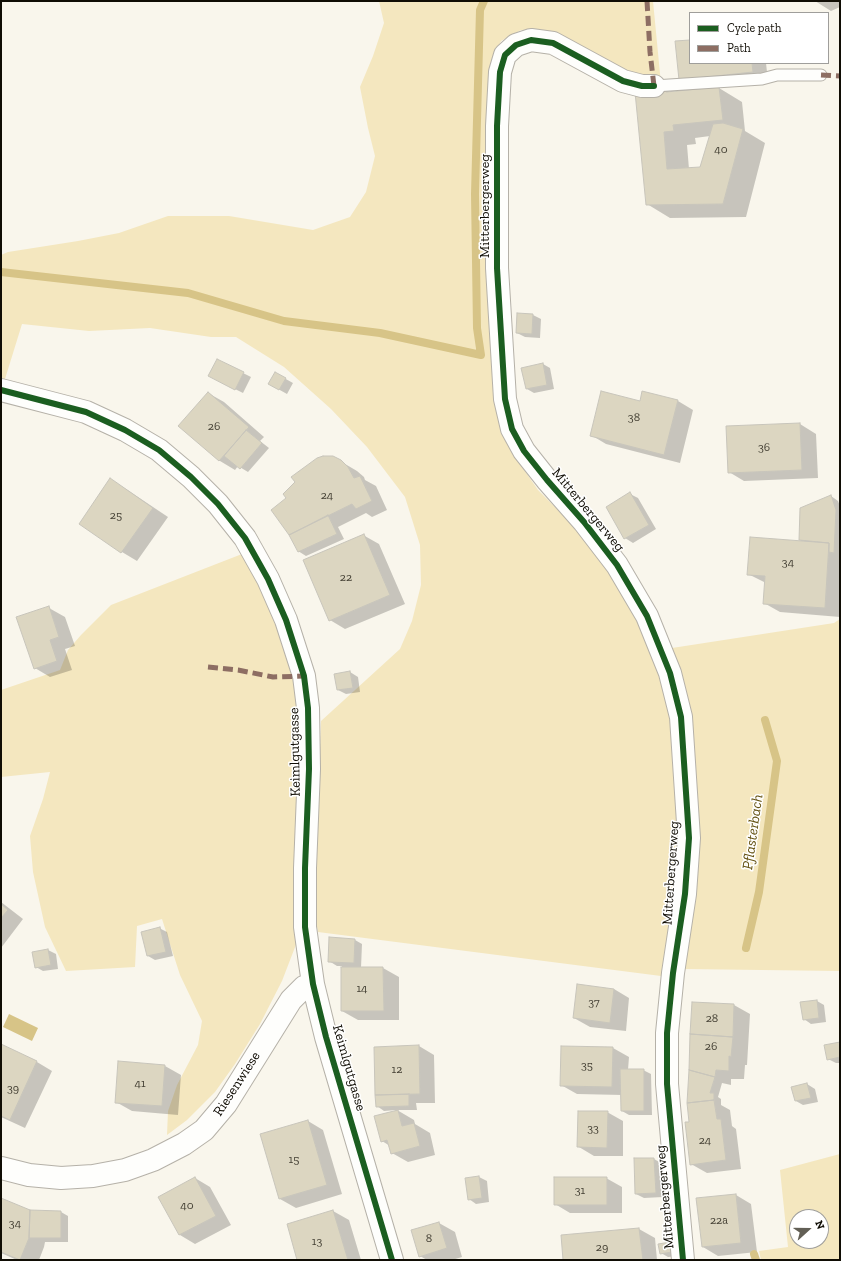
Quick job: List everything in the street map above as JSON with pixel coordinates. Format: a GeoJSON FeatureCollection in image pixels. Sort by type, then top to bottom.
{"type":"FeatureCollection","features":[{"type":"Feature","properties":{"kind":"street","name":"Mitterbergerweg"},"geometry":{"type":"LineString","coordinates":[[654,86],[642,86],[623,81],[553,43],[531,40],[516,45],[505,55],[500,72],[497,126],[497,268],[505,399],[512,429],[524,451],[584,522],[617,565],[647,616],[670,673],[681,717],[689,838],[685,894],[673,973],[667,1033],[667,1088],[683,1260]]}},
{"type":"Feature","properties":{"kind":"street","name":"Keimlgutgasse"},"geometry":{"type":"LineString","coordinates":[[1,390],[86,412],[124,430],[159,450],[218,504],[244,538],[268,579],[288,627],[304,676],[308,708],[309,769],[305,868],[305,927],[313,984],[326,1037],[392,1260]]}},
{"type":"Feature","properties":{"kind":"street","name":"Riesenwiese"},"geometry":{"type":"LineString","coordinates":[[1,1168],[30,1175],[61,1178],[93,1176],[125,1170],[153,1160],[184,1144],[204,1130],[226,1104],[291,1000],[304,987],[313,984]]}},
{"type":"Feature","properties":{"kind":"lane","name":"Mitterbergerweg"},"geometry":{"type":"LineString","coordinates":[[654,86],[762,79],[777,75],[821,75]]}},
{"type":"Feature","properties":{"kind":"shaded area"},"geometry":{"type":"Polygon","coordinates":[[[379,1],[653,1],[661,84],[628,73],[558,36],[539,29],[521,30],[501,41],[494,56],[516,458],[538,490],[578,530],[614,579],[643,631],[663,679],[675,737],[679,809],[675,884],[661,976],[318,932],[314,910],[321,721],[400,649],[412,621],[421,585],[420,545],[405,497],[367,447],[331,409],[284,367],[236,337],[211,337],[150,328],[89,331],[22,324],[5,379],[1,378],[1,255],[8,252],[119,233],[168,216],[229,216],[313,230],[350,217],[366,192],[375,156],[360,87],[373,56],[384,23],[379,1]]]}},
{"type":"Feature","properties":{"kind":"shaded area"},"geometry":{"type":"Polygon","coordinates":[[[242,554],[265,595],[283,637],[295,679],[300,718],[297,942],[282,981],[260,1024],[235,1064],[215,1092],[187,1120],[167,1135],[168,1111],[177,1085],[198,1045],[202,1021],[180,975],[162,919],[137,926],[135,967],[66,971],[45,927],[33,872],[30,836],[43,799],[50,772],[1,777],[1,690],[60,670],[68,650],[111,605],[242,554]]]}},
{"type":"Feature","properties":{"kind":"shaded area"},"geometry":{"type":"Polygon","coordinates":[[[840,619],[840,971],[683,969],[693,736],[686,692],[672,648],[834,623],[840,619]]]}},
{"type":"Feature","properties":{"kind":"shaded area"},"geometry":{"type":"Polygon","coordinates":[[[9,1014],[38,1028],[32,1041],[3,1027],[9,1014]]]}},
{"type":"Feature","properties":{"kind":"shaded area"},"geometry":{"type":"Polygon","coordinates":[[[840,1154],[840,1260],[761,1260],[759,1251],[788,1247],[780,1170],[840,1154]]]}},
{"type":"Feature","properties":{"kind":"building"},"geometry":{"type":"Polygon","coordinates":[[[689,40],[689,64],[752,64],[753,72],[679,80],[675,41],[689,40]]]}},
{"type":"Feature","properties":{"kind":"building"},"geometry":{"type":"Polygon","coordinates":[[[719,87],[723,120],[673,125],[674,131],[664,132],[667,169],[700,167],[713,124],[723,123],[743,129],[723,204],[646,205],[635,92],[666,89],[666,92],[719,87]]]}},
{"type":"Feature","properties":{"kind":"building"},"geometry":{"type":"Polygon","coordinates":[[[517,313],[533,314],[532,334],[516,333],[517,313]]]}},
{"type":"Feature","properties":{"kind":"building"},"geometry":{"type":"Polygon","coordinates":[[[217,359],[244,372],[235,390],[208,376],[217,359]]]}},
{"type":"Feature","properties":{"kind":"building"},"geometry":{"type":"Polygon","coordinates":[[[543,363],[547,385],[526,389],[521,368],[543,363]]]}},
{"type":"Feature","properties":{"kind":"building"},"geometry":{"type":"Polygon","coordinates":[[[275,372],[286,378],[279,390],[268,384],[275,372]]]}},
{"type":"Feature","properties":{"kind":"building"},"geometry":{"type":"Polygon","coordinates":[[[601,391],[640,401],[642,391],[678,400],[664,455],[590,436],[601,391]]]}},
{"type":"Feature","properties":{"kind":"building"},"geometry":{"type":"Polygon","coordinates":[[[208,392],[249,427],[219,461],[178,426],[208,392]]]}},
{"type":"Feature","properties":{"kind":"building"},"geometry":{"type":"Polygon","coordinates":[[[800,423],[802,470],[728,473],[726,426],[800,423]]]}},
{"type":"Feature","properties":{"kind":"building"},"geometry":{"type":"Polygon","coordinates":[[[246,430],[262,443],[240,469],[224,456],[246,430]]]}},
{"type":"Feature","properties":{"kind":"building"},"geometry":{"type":"Polygon","coordinates":[[[323,456],[333,456],[341,460],[348,467],[354,478],[360,476],[372,501],[356,509],[352,504],[289,535],[271,510],[286,498],[283,494],[295,482],[291,477],[317,458],[323,456]]]}},
{"type":"Feature","properties":{"kind":"building"},"geometry":{"type":"Polygon","coordinates":[[[110,478],[153,508],[121,553],[79,524],[110,478]]]}},
{"type":"Feature","properties":{"kind":"building"},"geometry":{"type":"Polygon","coordinates":[[[630,492],[649,525],[624,539],[606,507],[630,492]]]}},
{"type":"Feature","properties":{"kind":"building"},"geometry":{"type":"Polygon","coordinates":[[[831,495],[836,510],[834,553],[829,552],[829,543],[799,540],[800,508],[831,495]]]}},
{"type":"Feature","properties":{"kind":"building"},"geometry":{"type":"Polygon","coordinates":[[[328,515],[337,534],[298,552],[289,535],[328,515]]]}},
{"type":"Feature","properties":{"kind":"building"},"geometry":{"type":"Polygon","coordinates":[[[364,534],[390,595],[329,621],[303,560],[364,534]]]}},
{"type":"Feature","properties":{"kind":"building"},"geometry":{"type":"Polygon","coordinates":[[[750,537],[829,543],[825,608],[763,604],[765,576],[747,575],[750,537]]]}},
{"type":"Feature","properties":{"kind":"building"},"geometry":{"type":"Polygon","coordinates":[[[49,606],[59,637],[50,640],[57,661],[34,669],[16,617],[49,606]]]}},
{"type":"Feature","properties":{"kind":"building"},"geometry":{"type":"Polygon","coordinates":[[[350,671],[353,688],[337,690],[334,674],[350,671]]]}},
{"type":"Feature","properties":{"kind":"building"},"geometry":{"type":"Polygon","coordinates":[[[1,904],[8,910],[1,918],[1,904]]]}},
{"type":"Feature","properties":{"kind":"building"},"geometry":{"type":"Polygon","coordinates":[[[160,927],[166,952],[147,956],[141,932],[160,927]]]}},
{"type":"Feature","properties":{"kind":"building"},"geometry":{"type":"Polygon","coordinates":[[[329,937],[355,939],[354,963],[328,962],[329,937]]]}},
{"type":"Feature","properties":{"kind":"building"},"geometry":{"type":"Polygon","coordinates":[[[48,949],[51,965],[35,968],[32,952],[48,949]]]}},
{"type":"Feature","properties":{"kind":"building"},"geometry":{"type":"Polygon","coordinates":[[[341,967],[383,967],[384,1011],[341,1011],[341,967]]]}},
{"type":"Feature","properties":{"kind":"building"},"geometry":{"type":"Polygon","coordinates":[[[577,984],[614,989],[610,1023],[573,1018],[577,984]]]}},
{"type":"Feature","properties":{"kind":"building"},"geometry":{"type":"Polygon","coordinates":[[[817,1000],[819,1018],[803,1020],[800,1002],[817,1000]]]}},
{"type":"Feature","properties":{"kind":"building"},"geometry":{"type":"Polygon","coordinates":[[[692,1002],[734,1004],[733,1037],[690,1034],[692,1002]]]}},
{"type":"Feature","properties":{"kind":"building"},"geometry":{"type":"Polygon","coordinates":[[[690,1034],[733,1037],[731,1057],[729,1056],[729,1071],[716,1070],[715,1077],[689,1070],[690,1034]]]}},
{"type":"Feature","properties":{"kind":"building"},"geometry":{"type":"Polygon","coordinates":[[[840,1042],[840,1057],[827,1060],[824,1045],[840,1042]]]}},
{"type":"Feature","properties":{"kind":"building"},"geometry":{"type":"Polygon","coordinates":[[[1,1044],[37,1061],[10,1120],[1,1116],[1,1044]]]}},
{"type":"Feature","properties":{"kind":"building"},"geometry":{"type":"Polygon","coordinates":[[[419,1045],[420,1094],[375,1095],[374,1047],[419,1045]]]}},
{"type":"Feature","properties":{"kind":"building"},"geometry":{"type":"Polygon","coordinates":[[[561,1046],[613,1047],[612,1087],[560,1086],[561,1046]]]}},
{"type":"Feature","properties":{"kind":"building"},"geometry":{"type":"Polygon","coordinates":[[[118,1061],[165,1065],[162,1106],[115,1103],[118,1061]]]}},
{"type":"Feature","properties":{"kind":"building"},"geometry":{"type":"Polygon","coordinates":[[[620,1069],[644,1069],[644,1111],[621,1111],[620,1069]]]}},
{"type":"Feature","properties":{"kind":"building"},"geometry":{"type":"Polygon","coordinates":[[[689,1070],[715,1077],[710,1093],[714,1093],[714,1100],[687,1103],[689,1070]]]}},
{"type":"Feature","properties":{"kind":"building"},"geometry":{"type":"Polygon","coordinates":[[[807,1083],[811,1098],[795,1101],[791,1087],[807,1083]]]}},
{"type":"Feature","properties":{"kind":"building"},"geometry":{"type":"Polygon","coordinates":[[[409,1094],[409,1106],[376,1107],[375,1095],[409,1094]]]}},
{"type":"Feature","properties":{"kind":"building"},"geometry":{"type":"Polygon","coordinates":[[[714,1100],[717,1119],[721,1119],[726,1160],[690,1165],[685,1122],[689,1122],[687,1103],[714,1100]]]}},
{"type":"Feature","properties":{"kind":"building"},"geometry":{"type":"Polygon","coordinates":[[[398,1110],[402,1126],[414,1123],[420,1146],[391,1154],[387,1140],[381,1142],[374,1116],[398,1110]]]}},
{"type":"Feature","properties":{"kind":"building"},"geometry":{"type":"Polygon","coordinates":[[[578,1111],[608,1111],[607,1148],[577,1147],[578,1111]]]}},
{"type":"Feature","properties":{"kind":"building"},"geometry":{"type":"Polygon","coordinates":[[[308,1120],[327,1185],[279,1199],[260,1134],[308,1120]]]}},
{"type":"Feature","properties":{"kind":"building"},"geometry":{"type":"Polygon","coordinates":[[[634,1158],[654,1158],[656,1193],[635,1194],[634,1158]]]}},
{"type":"Feature","properties":{"kind":"building"},"geometry":{"type":"Polygon","coordinates":[[[479,1176],[482,1198],[468,1200],[465,1178],[479,1176]]]}},
{"type":"Feature","properties":{"kind":"building"},"geometry":{"type":"Polygon","coordinates":[[[195,1177],[216,1216],[179,1235],[158,1197],[195,1177]]]}},
{"type":"Feature","properties":{"kind":"building"},"geometry":{"type":"Polygon","coordinates":[[[554,1177],[607,1177],[607,1205],[554,1205],[554,1177]]]}},
{"type":"Feature","properties":{"kind":"building"},"geometry":{"type":"Polygon","coordinates":[[[736,1194],[741,1243],[702,1247],[696,1198],[736,1194]]]}},
{"type":"Feature","properties":{"kind":"building"},"geometry":{"type":"Polygon","coordinates":[[[1,1198],[30,1210],[29,1238],[20,1260],[1,1252],[1,1198]]]}},
{"type":"Feature","properties":{"kind":"building"},"geometry":{"type":"Polygon","coordinates":[[[30,1210],[61,1211],[61,1238],[29,1238],[30,1210]]]}},
{"type":"Feature","properties":{"kind":"building"},"geometry":{"type":"Polygon","coordinates":[[[333,1210],[348,1260],[297,1260],[287,1224],[333,1210]]]}},
{"type":"Feature","properties":{"kind":"building"},"geometry":{"type":"Polygon","coordinates":[[[439,1222],[447,1248],[419,1257],[411,1230],[439,1222]]]}},
{"type":"Feature","properties":{"kind":"building"},"geometry":{"type":"Polygon","coordinates":[[[639,1228],[643,1260],[563,1260],[561,1235],[639,1228]]]}},
{"type":"Feature","properties":{"kind":"building"},"geometry":{"type":"Polygon","coordinates":[[[671,1242],[672,1252],[660,1254],[658,1244],[671,1242]]]}},
{"type":"Feature","properties":{"kind":"waterway"},"geometry":{"type":"LineString","coordinates":[[1,272],[188,293],[284,321],[380,333],[481,355],[477,328],[475,194],[480,10],[484,1]]}},
{"type":"Feature","properties":{"kind":"waterway","name":"Pflasterbach"},"geometry":{"type":"LineString","coordinates":[[746,948],[759,892],[777,761],[765,720]]}},
{"type":"Feature","properties":{"kind":"waterway","name":"Pflasterbach"},"geometry":{"type":"LineString","coordinates":[[754,1254],[756,1260]]}},
{"type":"Feature","properties":{"kind":"marked path"},"geometry":{"type":"LineString","coordinates":[[647,1],[654,86]]}},
{"type":"Feature","properties":{"kind":"marked path"},"geometry":{"type":"LineString","coordinates":[[821,75],[840,76]]}},
{"type":"Feature","properties":{"kind":"marked path"},"geometry":{"type":"LineString","coordinates":[[208,667],[238,670],[273,677],[304,676]]}},
{"type":"Feature","properties":{"kind":"cycle path"},"geometry":{"type":"LineString","coordinates":[[654,86],[642,86],[623,81],[553,43],[531,40],[516,45],[505,55],[500,72],[497,126],[497,268],[505,399],[512,429],[524,451],[584,522],[617,565],[647,616],[670,673],[681,717],[689,838],[685,894],[673,973],[667,1033],[667,1084],[683,1260]]}},
{"type":"Feature","properties":{"kind":"cycle path"},"geometry":{"type":"LineString","coordinates":[[1,390],[86,412],[125,430],[159,450],[191,477],[218,504],[245,538],[268,579],[286,620],[304,676],[308,708],[309,769],[305,868],[305,927],[313,984],[326,1037],[392,1260]]}}]}
